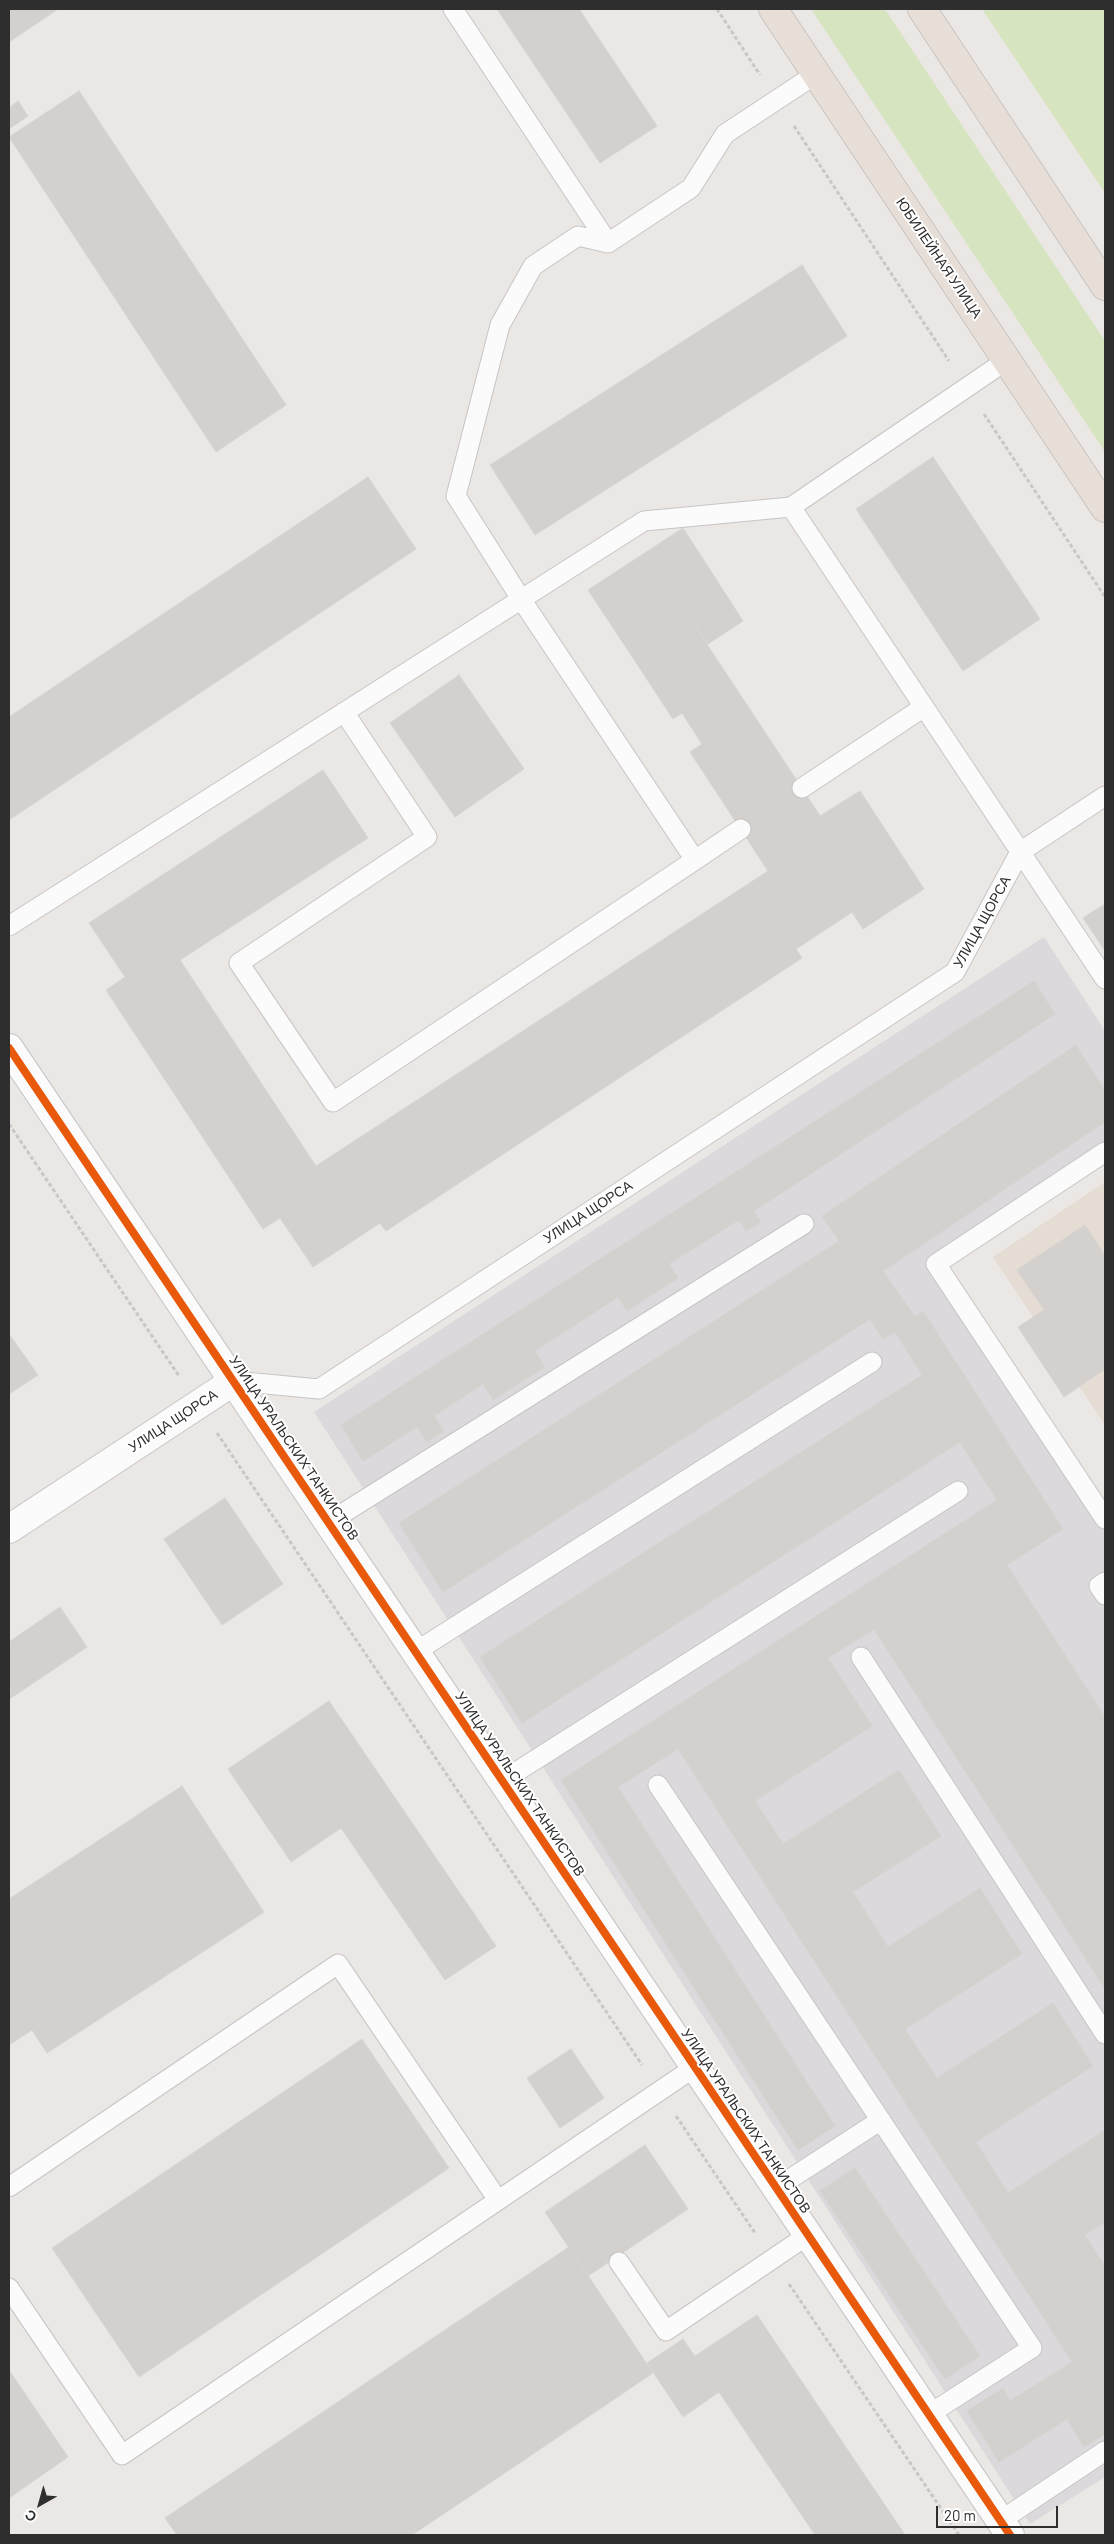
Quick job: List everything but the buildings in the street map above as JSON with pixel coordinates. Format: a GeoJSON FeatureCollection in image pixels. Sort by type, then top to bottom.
{"type":"FeatureCollection","features":[{"type":"Feature","properties":{"kind":"main road","name":"ЮБИЛЕЙНАЯ УЛИЦА"},"geometry":{"type":"LineString","coordinates":[[772,9],[1105,508]]}},
{"type":"Feature","properties":{"kind":"main road"},"geometry":{"type":"LineString","coordinates":[[922,9],[1105,286]]}},
{"type":"Feature","properties":{"kind":"street","name":"УЛИЦА УРАЛЬСКИХ ТАНКИСТОВ"},"geometry":{"type":"LineString","coordinates":[[9,1048],[1005,2528]]}},
{"type":"Feature","properties":{"kind":"street","name":"УЛИЦА ЩОРСА"},"geometry":{"type":"LineString","coordinates":[[9,1529],[234,1381]]}},
{"type":"Feature","properties":{"kind":"lane"},"geometry":{"type":"LineString","coordinates":[[453,9],[608,243]]}},
{"type":"Feature","properties":{"kind":"lane"},"geometry":{"type":"LineString","coordinates":[[695,860],[520,599],[456,496],[500,325],[534,266],[578,236],[608,243],[691,188],[725,134],[816,74]]}},
{"type":"Feature","properties":{"kind":"lane"},"geometry":{"type":"LineString","coordinates":[[9,926],[644,521],[791,507],[1007,360]]}},
{"type":"Feature","properties":{"kind":"lane"},"geometry":{"type":"LineString","coordinates":[[791,507],[1105,979]]}},
{"type":"Feature","properties":{"kind":"lane"},"geometry":{"type":"LineString","coordinates":[[802,788],[924,707]]}},
{"type":"Feature","properties":{"kind":"lane"},"geometry":{"type":"LineString","coordinates":[[344,712],[428,837],[239,963],[333,1102],[741,830]]}},
{"type":"Feature","properties":{"kind":"lane","name":"УЛИЦА ЩОРСА"},"geometry":{"type":"LineString","coordinates":[[234,1381],[319,1389],[955,972],[1020,852],[1105,796]]}},
{"type":"Feature","properties":{"kind":"lane"},"geometry":{"type":"LineString","coordinates":[[1105,1152],[936,1264],[1105,1519]]}},
{"type":"Feature","properties":{"kind":"lane"},"geometry":{"type":"LineString","coordinates":[[329,1522],[804,1224]]}},
{"type":"Feature","properties":{"kind":"lane"},"geometry":{"type":"LineString","coordinates":[[415,1652],[872,1362]]}},
{"type":"Feature","properties":{"kind":"lane"},"geometry":{"type":"LineString","coordinates":[[502,1780],[958,1491]]}},
{"type":"Feature","properties":{"kind":"lane"},"geometry":{"type":"LineString","coordinates":[[1105,1582],[1099,1586],[1105,1596]]}},
{"type":"Feature","properties":{"kind":"lane"},"geometry":{"type":"LineString","coordinates":[[862,1657],[1105,2034]]}},
{"type":"Feature","properties":{"kind":"lane"},"geometry":{"type":"LineString","coordinates":[[658,1785],[1032,2348],[928,2414]]}},
{"type":"Feature","properties":{"kind":"lane"},"geometry":{"type":"LineString","coordinates":[[9,2186],[338,1964],[498,2200]]}},
{"type":"Feature","properties":{"kind":"lane"},"geometry":{"type":"LineString","coordinates":[[9,2288],[122,2455],[695,2067]]}},
{"type":"Feature","properties":{"kind":"lane"},"geometry":{"type":"LineString","coordinates":[[776,2188],[881,2120]]}},
{"type":"Feature","properties":{"kind":"lane"},"geometry":{"type":"LineString","coordinates":[[619,2262],[666,2331],[808,2235]]}},
{"type":"Feature","properties":{"kind":"lane"},"geometry":{"type":"LineString","coordinates":[[1005,2528],[1105,2451]]}},
{"type":"Feature","properties":{"kind":"path"},"geometry":{"type":"LineString","coordinates":[[716,9],[1105,597]]}},
{"type":"Feature","properties":{"kind":"path"},"geometry":{"type":"LineString","coordinates":[[9,1124],[959,2535]]}},
{"type":"Feature","properties":{"kind":"shaded area"},"geometry":{"type":"Polygon","coordinates":[[[1044,937],[1105,1031],[1105,1163],[948,1264],[1105,1510],[1105,2477],[1030,2524],[314,1412],[1044,937]]]}},
{"type":"Feature","properties":{"kind":"shaded area"},"geometry":{"type":"Polygon","coordinates":[[[1105,1182],[1105,1425],[993,1257],[1105,1182]]]}},
{"type":"Feature","properties":{"kind":"green space"},"geometry":{"type":"Polygon","coordinates":[[[811,9],[885,9],[1105,341],[1105,452],[811,9]]]}},
{"type":"Feature","properties":{"kind":"green space"},"geometry":{"type":"Polygon","coordinates":[[[982,9],[1105,9],[1105,193],[982,9]]]}},
{"type":"Feature","properties":{"kind":"cycle path"},"geometry":{"type":"LineString","coordinates":[[9,1048],[1010,2535]]}}]}
